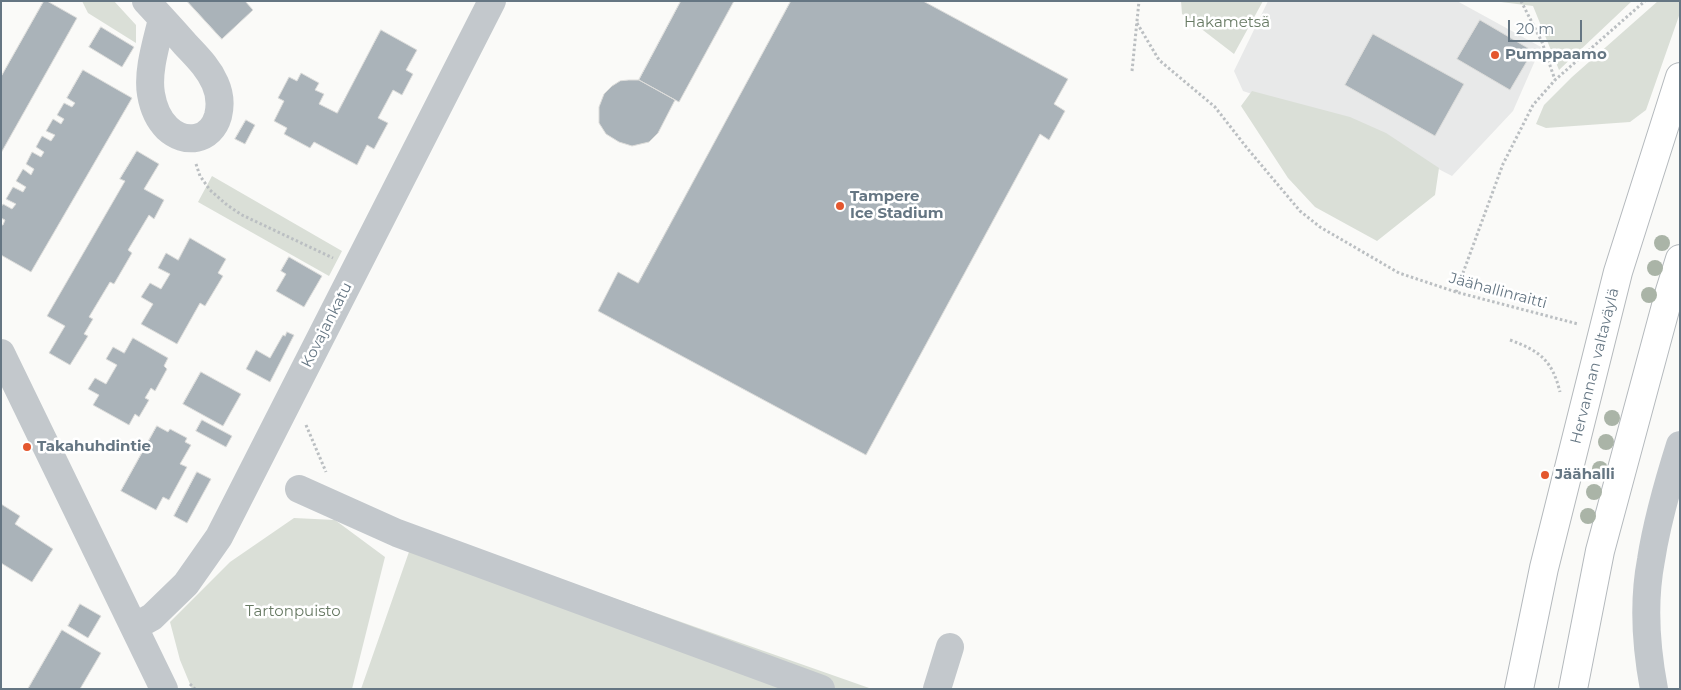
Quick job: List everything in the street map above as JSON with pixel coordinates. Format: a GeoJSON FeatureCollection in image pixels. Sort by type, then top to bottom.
{"type":"FeatureCollection","features":[{"type":"Feature","properties":{"kind":"highway","name":"Hervannan valtaväylä"},"geometry":{"type":"LineString","coordinates":[[1518,689],[1544,568],[1618,272],[1680,77]]}},
{"type":"Feature","properties":{"kind":"highway"},"geometry":{"type":"LineString","coordinates":[[1572,689],[1600,552],[1680,259]]}},
{"type":"Feature","properties":{"kind":"street","name":"Kovajankatu"},"geometry":{"type":"LineString","coordinates":[[134,627],[152,617],[186,584],[214,544],[492,1]]}},
{"type":"Feature","properties":{"kind":"street"},"geometry":{"type":"LineString","coordinates":[[154,10],[204,65],[215,82],[220,106],[212,129],[200,138],[180,136],[166,127],[153,106],[150,92],[150,77],[154,49],[154,10]]}},
{"type":"Feature","properties":{"kind":"street"},"geometry":{"type":"LineString","coordinates":[[1,353],[164,689]]}},
{"type":"Feature","properties":{"kind":"street"},"geometry":{"type":"LineString","coordinates":[[1654,689],[1650,665],[1647,610],[1650,561],[1680,446]]}},
{"type":"Feature","properties":{"kind":"street"},"geometry":{"type":"LineString","coordinates":[[299,489],[398,533],[821,689]]}},
{"type":"Feature","properties":{"kind":"street"},"geometry":{"type":"LineString","coordinates":[[937,689],[950,647]]}},
{"type":"Feature","properties":{"kind":"path"},"geometry":{"type":"LineString","coordinates":[[1132,71],[1139,1]]}},
{"type":"Feature","properties":{"kind":"path"},"geometry":{"type":"LineString","coordinates":[[1521,1],[1542,42],[1555,80]]}},
{"type":"Feature","properties":{"kind":"path"},"geometry":{"type":"LineString","coordinates":[[1456,292],[1503,164],[1533,104],[1555,80],[1622,24],[1645,1]]}},
{"type":"Feature","properties":{"kind":"path","name":"Jäähallinraitti"},"geometry":{"type":"LineString","coordinates":[[1137,22],[1159,60],[1215,107],[1300,211],[1320,227],[1399,274],[1456,292],[1582,325]]}},
{"type":"Feature","properties":{"kind":"path"},"geometry":{"type":"LineString","coordinates":[[190,138],[200,176],[210,190],[227,205],[242,215],[356,269]]}},
{"type":"Feature","properties":{"kind":"path"},"geometry":{"type":"LineString","coordinates":[[1510,340],[1530,347],[1549,364],[1555,375],[1560,399]]}},
{"type":"Feature","properties":{"kind":"path"},"geometry":{"type":"LineString","coordinates":[[292,394],[326,472]]}},
{"type":"Feature","properties":{"kind":"shaded area"},"geometry":{"type":"Polygon","coordinates":[[[1268,1],[1457,1],[1541,47],[1513,111],[1452,176],[1367,132],[1243,91],[1234,71],[1268,1]]]}},
{"type":"Feature","properties":{"kind":"green space"},"geometry":{"type":"Polygon","coordinates":[[[82,1],[114,1],[136,25],[136,43],[88,13],[82,1]]]}},
{"type":"Feature","properties":{"kind":"green space","name":"Hakametsä"},"geometry":{"type":"Polygon","coordinates":[[[1181,1],[1263,1],[1234,54],[1182,14],[1181,1]]]}},
{"type":"Feature","properties":{"kind":"green space"},"geometry":{"type":"Polygon","coordinates":[[[1493,1],[1632,1],[1559,70],[1533,6],[1493,1]]]}},
{"type":"Feature","properties":{"kind":"green space"},"geometry":{"type":"Polygon","coordinates":[[[1658,1],[1680,1],[1680,13],[1646,110],[1630,122],[1546,128],[1536,124],[1544,105],[1572,77],[1658,1]]]}},
{"type":"Feature","properties":{"kind":"green space"},"geometry":{"type":"Polygon","coordinates":[[[1252,91],[1350,117],[1386,133],[1439,168],[1435,195],[1377,241],[1315,207],[1288,178],[1241,106],[1252,91]]]}},
{"type":"Feature","properties":{"kind":"green space"},"geometry":{"type":"Polygon","coordinates":[[[212,176],[342,251],[329,276],[198,202],[212,176]]]}},
{"type":"Feature","properties":{"kind":"green space","name":"Tartonpuisto"},"geometry":{"type":"Polygon","coordinates":[[[294,518],[335,520],[385,557],[352,689],[192,689],[180,660],[170,622],[230,562],[294,518]]]}},
{"type":"Feature","properties":{"kind":"green space"},"geometry":{"type":"Polygon","coordinates":[[[417,529],[872,689],[361,689],[417,529]]]}},
{"type":"Feature","properties":{"kind":"building"},"geometry":{"type":"Polygon","coordinates":[[[44,1],[77,18],[1,153],[1,77],[44,1]]]}},
{"type":"Feature","properties":{"kind":"building"},"geometry":{"type":"Polygon","coordinates":[[[187,1],[245,1],[253,10],[222,39],[187,1]]]}},
{"type":"Feature","properties":{"kind":"building"},"geometry":{"type":"Polygon","coordinates":[[[681,1],[734,1],[679,102],[639,80],[681,1]]]}},
{"type":"Feature","properties":{"kind":"building","name":"Tampere Ice Stadium"},"geometry":{"type":"Polygon","coordinates":[[[791,1],[923,1],[1068,79],[1054,104],[1065,111],[1049,140],[1040,134],[866,455],[598,311],[618,272],[638,283],[791,1]]]}},
{"type":"Feature","properties":{"kind":"building","name":"Pumppaamo"},"geometry":{"type":"Polygon","coordinates":[[[1480,20],[1533,51],[1510,90],[1457,59],[1480,20]]]}},
{"type":"Feature","properties":{"kind":"building"},"geometry":{"type":"Polygon","coordinates":[[[101,27],[134,47],[122,67],[89,47],[101,27]]]}},
{"type":"Feature","properties":{"kind":"building"},"geometry":{"type":"Polygon","coordinates":[[[381,30],[417,50],[406,70],[413,74],[402,95],[393,90],[378,118],[388,123],[374,149],[367,145],[357,165],[314,142],[310,148],[284,134],[287,128],[274,121],[284,101],[278,98],[289,77],[297,81],[301,73],[319,83],[315,90],[324,94],[319,104],[337,113],[381,30]]]}},
{"type":"Feature","properties":{"kind":"building"},"geometry":{"type":"Polygon","coordinates":[[[1373,34],[1464,84],[1435,136],[1345,85],[1373,34]]]}},
{"type":"Feature","properties":{"kind":"building"},"geometry":{"type":"Polygon","coordinates":[[[83,70],[132,98],[31,272],[1,255],[1,225],[3,225],[5,220],[1,218],[1,207],[3,204],[12,209],[16,204],[6,199],[13,187],[23,192],[26,187],[16,181],[23,169],[31,175],[34,169],[26,164],[32,152],[41,157],[44,152],[36,147],[42,136],[51,141],[55,135],[46,131],[53,119],[61,124],[64,119],[57,115],[64,103],[72,107],[75,103],[67,98],[83,70]]]}},
{"type":"Feature","properties":{"kind":"building"},"geometry":{"type":"Polygon","coordinates":[[[639,80],[675,100],[658,133],[649,142],[632,146],[619,142],[606,134],[599,123],[599,107],[604,94],[620,81],[639,80]]]}},
{"type":"Feature","properties":{"kind":"building"},"geometry":{"type":"Polygon","coordinates":[[[246,120],[255,125],[245,144],[235,139],[246,120]]]}},
{"type":"Feature","properties":{"kind":"building"},"geometry":{"type":"Polygon","coordinates":[[[137,151],[159,164],[144,189],[164,200],[154,219],[149,215],[128,250],[132,253],[114,284],[110,282],[89,317],[93,319],[84,334],[88,336],[70,365],[49,353],[65,326],[47,316],[125,181],[120,179],[137,151]]]}},
{"type":"Feature","properties":{"kind":"building"},"geometry":{"type":"Polygon","coordinates":[[[190,238],[226,259],[218,273],[223,276],[205,306],[200,303],[177,344],[141,324],[153,304],[141,297],[150,283],[161,289],[170,274],[158,268],[166,253],[178,260],[190,238]]]}},
{"type":"Feature","properties":{"kind":"building"},"geometry":{"type":"Polygon","coordinates":[[[289,257],[322,276],[304,307],[276,291],[286,274],[281,271],[289,257]]]}},
{"type":"Feature","properties":{"kind":"building"},"geometry":{"type":"Polygon","coordinates":[[[287,332],[294,335],[270,382],[246,369],[256,350],[270,358],[283,335],[285,336],[287,332]]]}},
{"type":"Feature","properties":{"kind":"building"},"geometry":{"type":"Polygon","coordinates":[[[133,338],[168,358],[164,366],[167,369],[155,391],[151,388],[145,398],[149,400],[139,417],[135,414],[129,425],[93,405],[99,395],[88,389],[95,378],[106,384],[117,365],[106,359],[113,347],[124,353],[133,338]]]}},
{"type":"Feature","properties":{"kind":"building"},"geometry":{"type":"Polygon","coordinates":[[[201,372],[241,394],[223,426],[183,404],[201,372]]]}},
{"type":"Feature","properties":{"kind":"building"},"geometry":{"type":"Polygon","coordinates":[[[202,420],[232,436],[226,447],[196,431],[202,420]]]}},
{"type":"Feature","properties":{"kind":"building"},"geometry":{"type":"Polygon","coordinates":[[[157,426],[168,432],[170,429],[187,438],[185,442],[191,445],[180,464],[187,467],[169,500],[163,497],[156,510],[121,491],[157,426]]]}},
{"type":"Feature","properties":{"kind":"building"},"geometry":{"type":"Polygon","coordinates":[[[197,472],[211,479],[187,523],[174,516],[197,472]]]}},
{"type":"Feature","properties":{"kind":"building"},"geometry":{"type":"Polygon","coordinates":[[[1,504],[20,516],[15,524],[53,549],[32,582],[1,563],[1,504]]]}},
{"type":"Feature","properties":{"kind":"building"},"geometry":{"type":"Polygon","coordinates":[[[80,604],[101,616],[88,638],[68,626],[80,604]]]}},
{"type":"Feature","properties":{"kind":"building"},"geometry":{"type":"Polygon","coordinates":[[[62,630],[101,653],[80,689],[28,689],[62,630]]]}},
{"type":"Feature","properties":{"kind":"place","name":"Pumppaamo"},"geometry":{"type":"Point","coordinates":[1495,55]}},
{"type":"Feature","properties":{"kind":"place","name":"Tampere Ice Stadium"},"geometry":{"type":"Point","coordinates":[840,206]}},
{"type":"Feature","properties":{"kind":"place","name":"Takahuhdintie"},"geometry":{"type":"Point","coordinates":[27,447]}},
{"type":"Feature","properties":{"kind":"place","name":"Jäähalli"},"geometry":{"type":"Point","coordinates":[1545,475]}}]}
